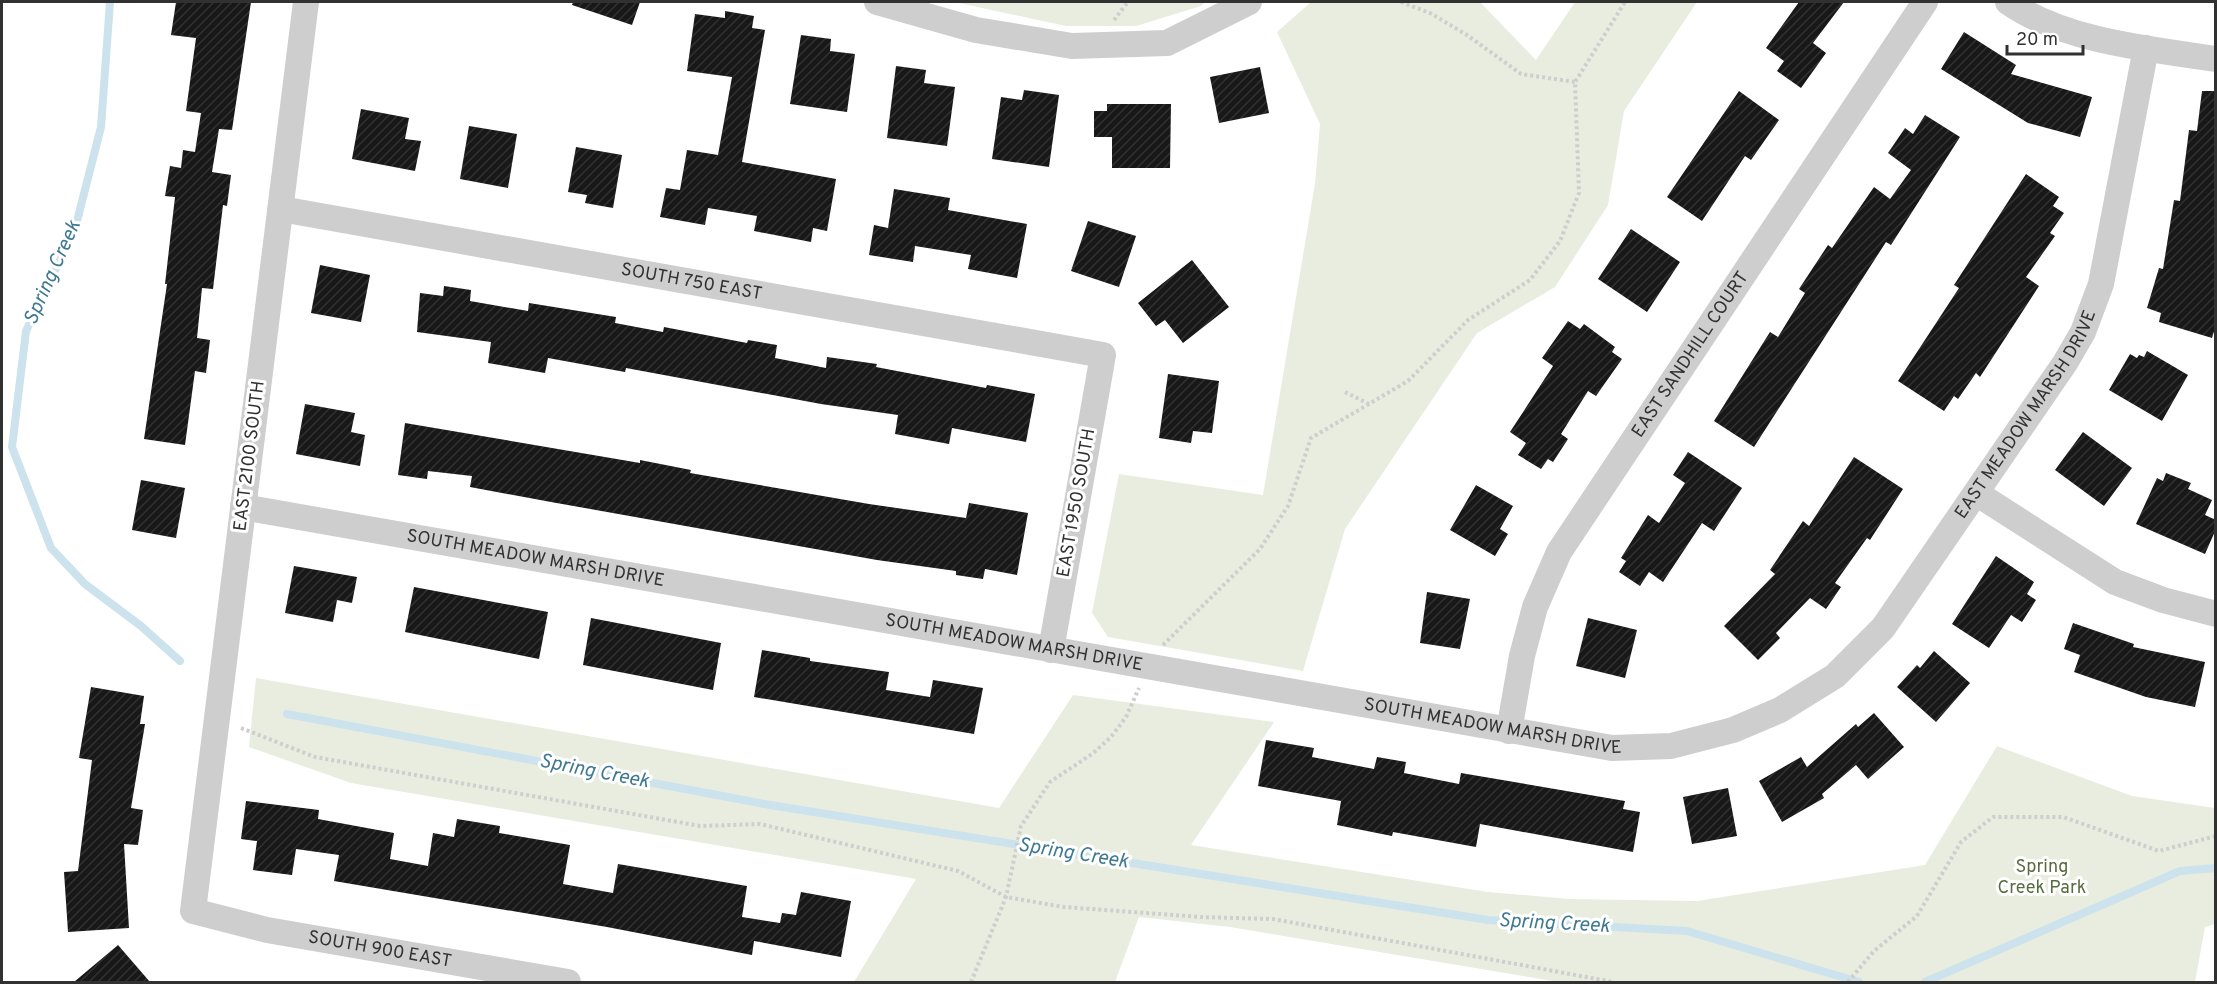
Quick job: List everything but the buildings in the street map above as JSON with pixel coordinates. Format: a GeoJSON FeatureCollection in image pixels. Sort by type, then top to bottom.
{"type":"FeatureCollection","features":[{"type":"Feature","properties":{"kind":"street","name":"EAST 2100 SOUTH"},"geometry":{"type":"LineString","coordinates":[[193,911],[306,2]]}},
{"type":"Feature","properties":{"kind":"street"},"geometry":{"type":"LineString","coordinates":[[877,2],[976,30],[1072,46],[1167,43],[1249,2]]}},
{"type":"Feature","properties":{"kind":"street","name":"EAST SANDHILL COURT"},"geometry":{"type":"LineString","coordinates":[[1509,731],[1522,656],[1535,607],[1559,552],[1925,2]]}},
{"type":"Feature","properties":{"kind":"street"},"geometry":{"type":"LineString","coordinates":[[2008,2],[2053,24],[2104,40],[2216,59]]}},
{"type":"Feature","properties":{"kind":"street","name":"EAST MEADOW MARSH DRIVE"},"geometry":{"type":"LineString","coordinates":[[1780,710],[1835,676],[1883,628],[2065,363],[2083,332],[2101,284],[2146,48]]}},
{"type":"Feature","properties":{"kind":"street","name":"SOUTH 750 EAST"},"geometry":{"type":"LineString","coordinates":[[281,209],[1103,355]]}},
{"type":"Feature","properties":{"kind":"street","name":"EAST 1950 SOUTH"},"geometry":{"type":"LineString","coordinates":[[1051,650],[1103,355]]}},
{"type":"Feature","properties":{"kind":"street"},"geometry":{"type":"LineString","coordinates":[[1976,493],[2115,582],[2163,600],[2216,614]]}},
{"type":"Feature","properties":{"kind":"street","name":"SOUTH MEADOW MARSH DRIVE"},"geometry":{"type":"LineString","coordinates":[[243,507],[1612,748],[1671,746],[1733,730],[1780,710]]}},
{"type":"Feature","properties":{"kind":"street","name":"SOUTH 900 EAST"},"geometry":{"type":"LineString","coordinates":[[193,911],[267,930],[568,982]]}},
{"type":"Feature","properties":{"kind":"path"},"geometry":{"type":"LineString","coordinates":[[1112,23],[1128,2]]}},
{"type":"Feature","properties":{"kind":"path"},"geometry":{"type":"LineString","coordinates":[[1401,2],[1430,13],[1467,35],[1521,74],[1575,82]]}},
{"type":"Feature","properties":{"kind":"path"},"geometry":{"type":"LineString","coordinates":[[1164,643],[1260,549],[1288,506],[1311,438],[1408,381],[1468,320],[1530,280],[1560,242],[1579,193],[1575,82],[1625,2]]}},
{"type":"Feature","properties":{"kind":"path"},"geometry":{"type":"LineString","coordinates":[[1346,392],[1370,404]]}},
{"type":"Feature","properties":{"kind":"path"},"geometry":{"type":"LineString","coordinates":[[971,982],[1006,897],[1021,825],[1050,782],[1092,754],[1111,737],[1126,717],[1138,689]]}},
{"type":"Feature","properties":{"kind":"path"},"geometry":{"type":"LineString","coordinates":[[238,727],[315,757],[700,826],[760,824],[958,871],[1006,897],[1064,907],[1201,917],[1273,919],[1344,930],[1612,982]]}},
{"type":"Feature","properties":{"kind":"path"},"geometry":{"type":"LineString","coordinates":[[1848,982],[1874,951],[1917,916],[1961,842],[1993,817],[2063,817],[2159,851],[2216,836]]}},
{"type":"Feature","properties":{"kind":"green space"},"geometry":{"type":"Polygon","coordinates":[[[954,2],[1205,2],[1201,6],[1136,26],[1066,26],[954,2]]]}},
{"type":"Feature","properties":{"kind":"green space"},"geometry":{"type":"Polygon","coordinates":[[[1311,2],[1480,2],[1536,60],[1575,2],[1697,2],[1624,111],[1608,205],[1555,287],[1477,333],[1345,529],[1303,671],[1108,637],[1092,613],[1119,474],[1263,495],[1315,184],[1320,124],[1277,32],[1311,2]]]}},
{"type":"Feature","properties":{"kind":"green space","name":"Spring Creek Park"},"geometry":{"type":"Polygon","coordinates":[[[256,678],[999,808],[1073,695],[1274,722],[1191,845],[1488,892],[1569,899],[1697,901],[1925,865],[1997,746],[2132,796],[2215,808],[2215,924],[2205,927],[2195,982],[1559,982],[1230,927],[1139,917],[1115,982],[854,982],[916,879],[351,783],[249,747],[256,678]]]}},
{"type":"Feature","properties":{"kind":"waterway","name":"Spring Creek"},"geometry":{"type":"LineString","coordinates":[[110,2],[101,127],[75,229],[26,331],[12,447],[51,548],[85,584],[141,626],[180,661]]}},
{"type":"Feature","properties":{"kind":"waterway","name":"Spring Creek"},"geometry":{"type":"LineString","coordinates":[[287,714],[770,805],[1488,920],[1687,931],[1859,982]]}},
{"type":"Feature","properties":{"kind":"waterway","name":"Spring Creek"},"geometry":{"type":"LineString","coordinates":[[1925,982],[2180,871],[2216,868]]}}]}
